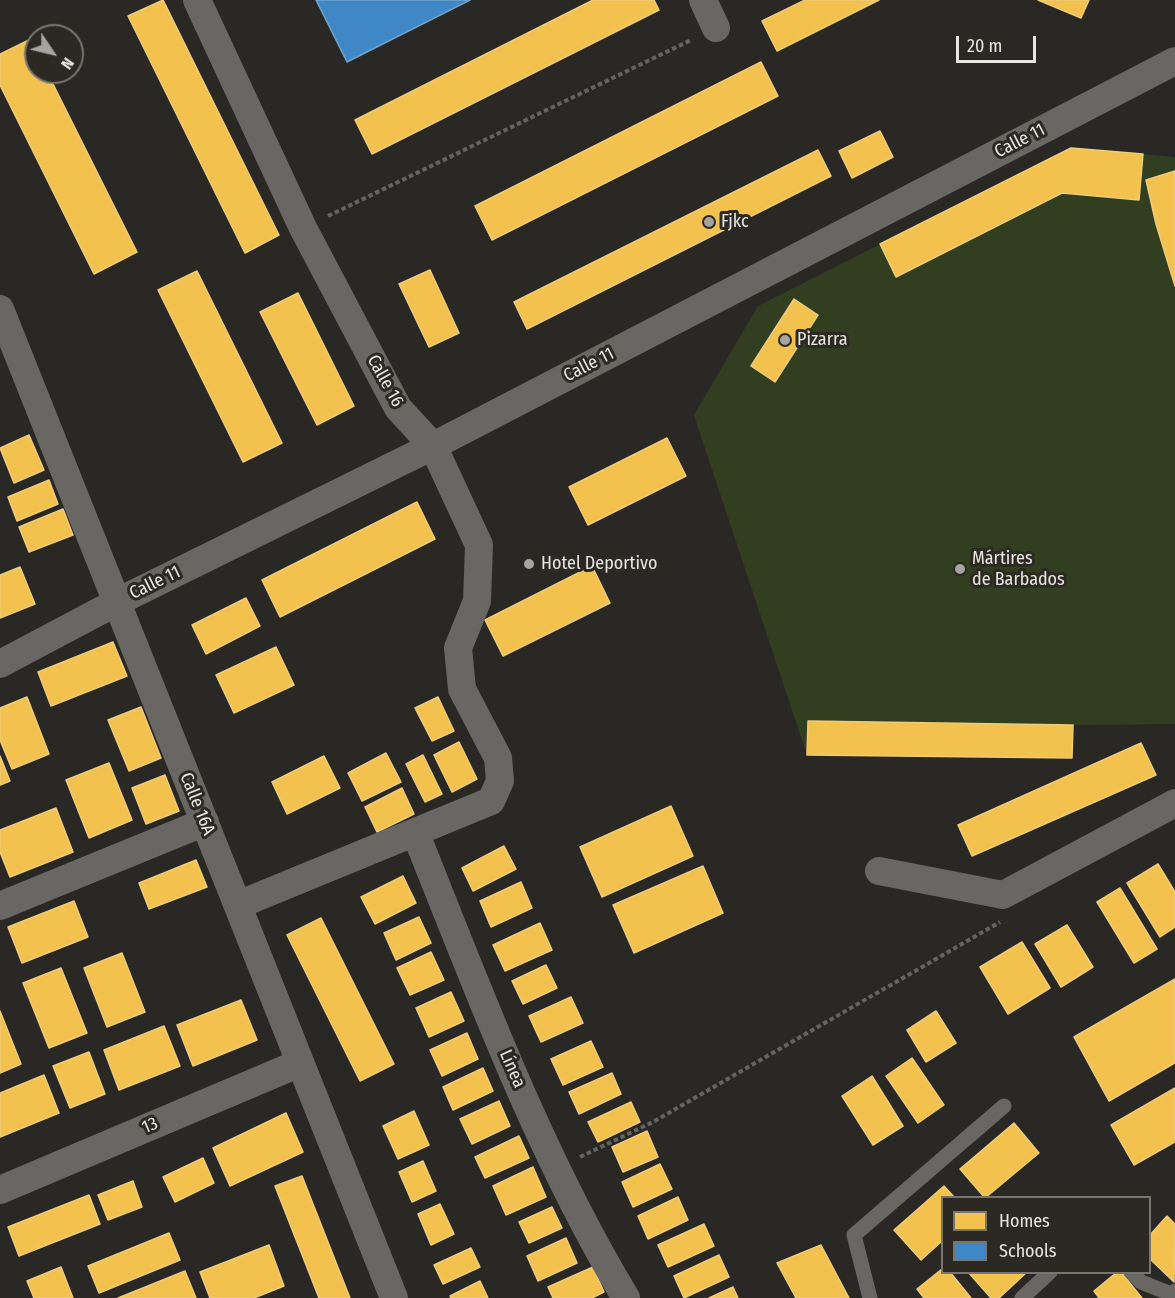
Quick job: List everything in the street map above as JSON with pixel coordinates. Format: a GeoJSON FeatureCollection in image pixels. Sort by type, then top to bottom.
{"type":"FeatureCollection","features":[{"type":"Feature","properties":{"kind":"street","name":"Calle 16"},"geometry":{"type":"LineString","coordinates":[[197,0],[303,228],[398,408],[433,446],[479,545],[477,601],[458,648],[462,689],[498,758],[500,781],[491,801],[415,832]]}},
{"type":"Feature","properties":{"kind":"street"},"geometry":{"type":"LineString","coordinates":[[703,0],[716,27]]}},
{"type":"Feature","properties":{"kind":"street","name":"Calle 11"},"geometry":{"type":"LineString","coordinates":[[0,664],[117,602],[433,446],[1175,60]]}},
{"type":"Feature","properties":{"kind":"street","name":"Calle 16A"},"geometry":{"type":"LineString","coordinates":[[0,309],[394,1298]]}},
{"type":"Feature","properties":{"kind":"street"},"geometry":{"type":"LineString","coordinates":[[879,871],[1004,895],[1175,803]]}},
{"type":"Feature","properties":{"kind":"street"},"geometry":{"type":"LineString","coordinates":[[0,906],[205,822]]}},
{"type":"Feature","properties":{"kind":"street"},"geometry":{"type":"LineString","coordinates":[[238,905],[415,832]]}},
{"type":"Feature","properties":{"kind":"street","name":"Línea"},"geometry":{"type":"LineString","coordinates":[[415,832],[496,1034],[557,1168],[626,1298]]}},
{"type":"Feature","properties":{"kind":"street","name":"13"},"geometry":{"type":"LineString","coordinates":[[0,1190],[300,1063]]}},
{"type":"Feature","properties":{"kind":"lane"},"geometry":{"type":"LineString","coordinates":[[870,1298],[854,1235],[1004,1106]]}},
{"type":"Feature","properties":{"kind":"lane"},"geometry":{"type":"LineString","coordinates":[[1022,1298],[1048,1274]]}},
{"type":"Feature","properties":{"kind":"lane"},"geometry":{"type":"LineString","coordinates":[[1133,1274],[1141,1282],[1171,1294],[1175,1291]]}},
{"type":"Feature","properties":{"kind":"path"},"geometry":{"type":"LineString","coordinates":[[303,228],[716,27]]}},
{"type":"Feature","properties":{"kind":"path"},"geometry":{"type":"LineString","coordinates":[[557,1168],[654,1122],[1004,920]]}},
{"type":"Feature","properties":{"kind":"green space","name":"Mártires de Barbados"},"geometry":{"type":"Polygon","coordinates":[[[1071,148],[1175,157],[1175,724],[1073,725],[1072,758],[807,755],[694,415],[758,306],[1071,148]]]}},
{"type":"Feature","properties":{"kind":"building: Homes"},"geometry":{"type":"Polygon","coordinates":[[[163,0],[279,235],[245,253],[128,16],[163,0]]]}},
{"type":"Feature","properties":{"kind":"building: Homes"},"geometry":{"type":"Polygon","coordinates":[[[593,0],[654,0],[659,10],[372,154],[355,120],[593,0]]]}},
{"type":"Feature","properties":{"kind":"building: Homes"},"geometry":{"type":"Polygon","coordinates":[[[805,0],[879,0],[777,51],[762,21],[805,0]]]}},
{"type":"Feature","properties":{"kind":"building: Homes"},"geometry":{"type":"Polygon","coordinates":[[[1038,0],[1089,0],[1081,18],[1038,0]]]}},
{"type":"Feature","properties":{"kind":"building: Homes"},"geometry":{"type":"Polygon","coordinates":[[[24,42],[24,84],[53,84],[137,252],[94,274],[0,85],[0,54],[24,42]]]}},
{"type":"Feature","properties":{"kind":"building: Homes"},"geometry":{"type":"Polygon","coordinates":[[[761,62],[778,96],[492,240],[475,206],[761,62]]]}},
{"type":"Feature","properties":{"kind":"building: Homes"},"geometry":{"type":"Polygon","coordinates":[[[880,131],[893,157],[852,178],[839,151],[880,131]]]}},
{"type":"Feature","properties":{"kind":"building: Homes"},"geometry":{"type":"Polygon","coordinates":[[[1071,148],[1143,154],[1139,200],[1062,193],[896,277],[880,244],[1071,148]]]}},
{"type":"Feature","properties":{"kind":"building: Homes"},"geometry":{"type":"Polygon","coordinates":[[[818,150],[831,176],[527,329],[514,302],[818,150]]]}},
{"type":"Feature","properties":{"kind":"building: Homes"},"geometry":{"type":"Polygon","coordinates":[[[1175,171],[1175,286],[1156,224],[1146,180],[1175,171]]]}},
{"type":"Feature","properties":{"kind":"building: Homes"},"geometry":{"type":"Polygon","coordinates":[[[430,270],[459,333],[429,347],[399,284],[430,270]]]}},
{"type":"Feature","properties":{"kind":"building: Homes"},"geometry":{"type":"Polygon","coordinates":[[[197,271],[282,443],[243,462],[158,290],[197,271]]]}},
{"type":"Feature","properties":{"kind":"building: Homes"},"geometry":{"type":"Polygon","coordinates":[[[298,293],[354,406],[317,425],[260,312],[298,293]]]}},
{"type":"Feature","properties":{"kind":"building: Homes","name":"Pizarra"},"geometry":{"type":"Polygon","coordinates":[[[794,299],[818,315],[775,382],[751,366],[794,299]]]}},
{"type":"Feature","properties":{"kind":"building: Homes"},"geometry":{"type":"Polygon","coordinates":[[[29,435],[44,470],[14,483],[0,448],[29,435]]]}},
{"type":"Feature","properties":{"kind":"building: Homes"},"geometry":{"type":"Polygon","coordinates":[[[667,438],[686,476],[588,525],[569,487],[667,438]]]}},
{"type":"Feature","properties":{"kind":"building: Homes"},"geometry":{"type":"Polygon","coordinates":[[[49,480],[58,504],[17,521],[8,497],[49,480]]]}},
{"type":"Feature","properties":{"kind":"building: Homes"},"geometry":{"type":"Polygon","coordinates":[[[417,502],[435,539],[280,617],[262,580],[417,502]]]}},
{"type":"Feature","properties":{"kind":"building: Homes"},"geometry":{"type":"Polygon","coordinates":[[[63,509],[73,535],[29,552],[19,527],[63,509]]]}},
{"type":"Feature","properties":{"kind":"building: Homes"},"geometry":{"type":"Polygon","coordinates":[[[592,566],[610,603],[503,656],[485,620],[592,566]]]}},
{"type":"Feature","properties":{"kind":"building: Homes"},"geometry":{"type":"Polygon","coordinates":[[[20,567],[35,604],[0,618],[0,575],[20,567]]]}},
{"type":"Feature","properties":{"kind":"building: Homes"},"geometry":{"type":"Polygon","coordinates":[[[246,598],[260,626],[206,654],[192,625],[246,598]]]}},
{"type":"Feature","properties":{"kind":"building: Homes"},"geometry":{"type":"Polygon","coordinates":[[[113,642],[127,676],[51,706],[38,672],[113,642]]]}},
{"type":"Feature","properties":{"kind":"building: Homes"},"geometry":{"type":"Polygon","coordinates":[[[276,647],[294,685],[234,713],[216,675],[276,647]]]}},
{"type":"Feature","properties":{"kind":"building: Homes"},"geometry":{"type":"Polygon","coordinates":[[[27,697],[49,754],[12,769],[0,740],[0,708],[27,697]]]}},
{"type":"Feature","properties":{"kind":"building: Homes"},"geometry":{"type":"Polygon","coordinates":[[[438,697],[454,731],[432,741],[415,708],[438,697]]]}},
{"type":"Feature","properties":{"kind":"building: Homes"},"geometry":{"type":"Polygon","coordinates":[[[141,707],[161,758],[129,771],[108,720],[141,707]]]}},
{"type":"Feature","properties":{"kind":"building: Homes"},"geometry":{"type":"Polygon","coordinates":[[[808,721],[1073,725],[1072,758],[807,755],[808,721]]]}},
{"type":"Feature","properties":{"kind":"building: Homes"},"geometry":{"type":"Polygon","coordinates":[[[459,742],[477,779],[452,792],[434,755],[459,742]]]}},
{"type":"Feature","properties":{"kind":"building: Homes"},"geometry":{"type":"Polygon","coordinates":[[[1141,743],[1156,775],[972,856],[958,825],[1141,743]]]}},
{"type":"Feature","properties":{"kind":"building: Homes"},"geometry":{"type":"Polygon","coordinates":[[[386,753],[401,782],[362,801],[348,773],[386,753]]]}},
{"type":"Feature","properties":{"kind":"building: Homes"},"geometry":{"type":"Polygon","coordinates":[[[423,755],[442,794],[425,802],[406,764],[423,755]]]}},
{"type":"Feature","properties":{"kind":"building: Homes"},"geometry":{"type":"Polygon","coordinates":[[[0,756],[10,781],[0,785],[0,756]]]}},
{"type":"Feature","properties":{"kind":"building: Homes"},"geometry":{"type":"Polygon","coordinates":[[[324,756],[340,788],[287,814],[272,782],[324,756]]]}},
{"type":"Feature","properties":{"kind":"building: Homes"},"geometry":{"type":"Polygon","coordinates":[[[109,763],[132,820],[89,838],[66,780],[109,763]]]}},
{"type":"Feature","properties":{"kind":"building: Homes"},"geometry":{"type":"Polygon","coordinates":[[[165,775],[179,811],[146,824],[132,788],[165,775]]]}},
{"type":"Feature","properties":{"kind":"building: Homes"},"geometry":{"type":"Polygon","coordinates":[[[402,788],[414,814],[377,832],[365,807],[402,788]]]}},
{"type":"Feature","properties":{"kind":"building: Homes"},"geometry":{"type":"Polygon","coordinates":[[[671,806],[693,856],[602,897],[580,847],[671,806]]]}},
{"type":"Feature","properties":{"kind":"building: Homes"},"geometry":{"type":"Polygon","coordinates":[[[56,808],[73,852],[10,877],[0,852],[0,830],[56,808]]]}},
{"type":"Feature","properties":{"kind":"building: Homes"},"geometry":{"type":"Polygon","coordinates":[[[504,846],[516,869],[473,891],[462,868],[504,846]]]}},
{"type":"Feature","properties":{"kind":"building: Homes"},"geometry":{"type":"Polygon","coordinates":[[[196,860],[207,887],[149,909],[139,883],[196,860]]]}},
{"type":"Feature","properties":{"kind":"building: Homes"},"geometry":{"type":"Polygon","coordinates":[[[1158,864],[1175,892],[1175,927],[1160,937],[1127,883],[1158,864]]]}},
{"type":"Feature","properties":{"kind":"building: Homes"},"geometry":{"type":"Polygon","coordinates":[[[703,866],[723,913],[634,953],[613,905],[703,866]]]}},
{"type":"Feature","properties":{"kind":"building: Homes"},"geometry":{"type":"Polygon","coordinates":[[[403,876],[416,903],[375,924],[361,897],[403,876]]]}},
{"type":"Feature","properties":{"kind":"building: Homes"},"geometry":{"type":"Polygon","coordinates":[[[521,882],[532,908],[491,927],[480,901],[521,882]]]}},
{"type":"Feature","properties":{"kind":"building: Homes"},"geometry":{"type":"Polygon","coordinates":[[[1120,888],[1157,949],[1134,963],[1097,902],[1120,888]]]}},
{"type":"Feature","properties":{"kind":"building: Homes"},"geometry":{"type":"Polygon","coordinates":[[[74,901],[88,937],[22,963],[8,927],[74,901]]]}},
{"type":"Feature","properties":{"kind":"building: Homes"},"geometry":{"type":"Polygon","coordinates":[[[419,917],[431,943],[396,960],[384,933],[419,917]]]}},
{"type":"Feature","properties":{"kind":"building: Homes"},"geometry":{"type":"Polygon","coordinates":[[[321,918],[394,1064],[360,1081],[287,935],[321,918]]]}},
{"type":"Feature","properties":{"kind":"building: Homes"},"geometry":{"type":"Polygon","coordinates":[[[540,923],[552,950],[505,971],[493,945],[540,923]]]}},
{"type":"Feature","properties":{"kind":"building: Homes"},"geometry":{"type":"Polygon","coordinates":[[[1067,925],[1093,967],[1061,987],[1035,944],[1067,925]]]}},
{"type":"Feature","properties":{"kind":"building: Homes"},"geometry":{"type":"Polygon","coordinates":[[[1022,942],[1050,988],[1008,1014],[980,967],[1022,942]]]}},
{"type":"Feature","properties":{"kind":"building: Homes"},"geometry":{"type":"Polygon","coordinates":[[[431,952],[444,980],[410,995],[397,968],[431,952]]]}},
{"type":"Feature","properties":{"kind":"building: Homes"},"geometry":{"type":"Polygon","coordinates":[[[122,953],[145,1012],[107,1027],[84,968],[122,953]]]}},
{"type":"Feature","properties":{"kind":"building: Homes"},"geometry":{"type":"Polygon","coordinates":[[[546,965],[557,988],[523,1004],[512,981],[546,965]]]}},
{"type":"Feature","properties":{"kind":"building: Homes"},"geometry":{"type":"Polygon","coordinates":[[[61,968],[87,1033],[49,1048],[23,983],[61,968]]]}},
{"type":"Feature","properties":{"kind":"building: Homes"},"geometry":{"type":"Polygon","coordinates":[[[1175,979],[1175,1063],[1109,1101],[1074,1037],[1175,979]]]}},
{"type":"Feature","properties":{"kind":"building: Homes"},"geometry":{"type":"Polygon","coordinates":[[[451,992],[464,1021],[429,1037],[416,1008],[451,992]]]}},
{"type":"Feature","properties":{"kind":"building: Homes"},"geometry":{"type":"Polygon","coordinates":[[[571,997],[583,1023],[541,1042],[529,1016],[571,997]]]}},
{"type":"Feature","properties":{"kind":"building: Homes"},"geometry":{"type":"Polygon","coordinates":[[[241,1000],[257,1040],[193,1066],[177,1025],[241,1000]]]}},
{"type":"Feature","properties":{"kind":"building: Homes"},"geometry":{"type":"Polygon","coordinates":[[[0,1011],[21,1064],[0,1073],[0,1011]]]}},
{"type":"Feature","properties":{"kind":"building: Homes"},"geometry":{"type":"Polygon","coordinates":[[[936,1011],[956,1043],[926,1062],[907,1030],[936,1011]]]}},
{"type":"Feature","properties":{"kind":"building: Homes"},"geometry":{"type":"Polygon","coordinates":[[[164,1026],[180,1066],[119,1090],[104,1050],[164,1026]]]}},
{"type":"Feature","properties":{"kind":"building: Homes"},"geometry":{"type":"Polygon","coordinates":[[[467,1033],[478,1059],[442,1076],[430,1050],[467,1033]]]}},
{"type":"Feature","properties":{"kind":"building: Homes"},"geometry":{"type":"Polygon","coordinates":[[[591,1041],[603,1067],[563,1085],[551,1059],[591,1041]]]}},
{"type":"Feature","properties":{"kind":"building: Homes"},"geometry":{"type":"Polygon","coordinates":[[[89,1052],[105,1094],[70,1108],[53,1066],[89,1052]]]}},
{"type":"Feature","properties":{"kind":"building: Homes"},"geometry":{"type":"Polygon","coordinates":[[[912,1058],[944,1105],[918,1123],[886,1076],[912,1058]]]}},
{"type":"Feature","properties":{"kind":"building: Homes"},"geometry":{"type":"Polygon","coordinates":[[[483,1068],[493,1091],[453,1110],[443,1087],[483,1068]]]}},
{"type":"Feature","properties":{"kind":"building: Homes"},"geometry":{"type":"Polygon","coordinates":[[[612,1073],[621,1094],[579,1114],[569,1092],[612,1073]]]}},
{"type":"Feature","properties":{"kind":"building: Homes"},"geometry":{"type":"Polygon","coordinates":[[[44,1075],[59,1113],[0,1137],[0,1093],[44,1075]]]}},
{"type":"Feature","properties":{"kind":"building: Homes"},"geometry":{"type":"Polygon","coordinates":[[[872,1076],[903,1126],[873,1145],[842,1096],[872,1076]]]}},
{"type":"Feature","properties":{"kind":"building: Homes"},"geometry":{"type":"Polygon","coordinates":[[[1175,1088],[1175,1142],[1134,1165],[1111,1125],[1175,1088]]]}},
{"type":"Feature","properties":{"kind":"building: Homes"},"geometry":{"type":"Polygon","coordinates":[[[499,1101],[510,1126],[472,1144],[460,1119],[499,1101]]]}},
{"type":"Feature","properties":{"kind":"building: Homes"},"geometry":{"type":"Polygon","coordinates":[[[631,1102],[640,1122],[598,1142],[588,1122],[631,1102]]]}},
{"type":"Feature","properties":{"kind":"building: Homes"},"geometry":{"type":"Polygon","coordinates":[[[414,1111],[429,1145],[398,1159],[383,1126],[414,1111]]]}},
{"type":"Feature","properties":{"kind":"building: Homes"},"geometry":{"type":"Polygon","coordinates":[[[286,1113],[303,1152],[230,1186],[213,1148],[286,1113]]]}},
{"type":"Feature","properties":{"kind":"building: Homes"},"geometry":{"type":"Polygon","coordinates":[[[1014,1123],[1039,1153],[987,1196],[983,1196],[960,1169],[1014,1123]]]}},
{"type":"Feature","properties":{"kind":"building: Homes"},"geometry":{"type":"Polygon","coordinates":[[[647,1131],[658,1157],[623,1172],[612,1147],[647,1131]]]}},
{"type":"Feature","properties":{"kind":"building: Homes"},"geometry":{"type":"Polygon","coordinates":[[[519,1136],[529,1158],[485,1178],[475,1157],[519,1136]]]}},
{"type":"Feature","properties":{"kind":"building: Homes"},"geometry":{"type":"Polygon","coordinates":[[[203,1158],[214,1183],[175,1202],[163,1177],[203,1158]]]}},
{"type":"Feature","properties":{"kind":"building: Homes"},"geometry":{"type":"Polygon","coordinates":[[[423,1161],[436,1191],[412,1202],[399,1172],[423,1161]]]}},
{"type":"Feature","properties":{"kind":"building: Homes"},"geometry":{"type":"Polygon","coordinates":[[[660,1164],[672,1189],[633,1207],[622,1182],[660,1164]]]}},
{"type":"Feature","properties":{"kind":"building: Homes"},"geometry":{"type":"Polygon","coordinates":[[[533,1167],[546,1197],[506,1215],[493,1186],[533,1167]]]}},
{"type":"Feature","properties":{"kind":"building: Homes"},"geometry":{"type":"Polygon","coordinates":[[[302,1176],[350,1298],[319,1298],[275,1186],[302,1176]]]}},
{"type":"Feature","properties":{"kind":"building: Homes"},"geometry":{"type":"Polygon","coordinates":[[[133,1181],[142,1207],[108,1220],[98,1195],[133,1181]]]}},
{"type":"Feature","properties":{"kind":"building: Homes"},"geometry":{"type":"Polygon","coordinates":[[[944,1186],[953,1196],[941,1196],[941,1242],[921,1260],[894,1230],[944,1186]]]}},
{"type":"Feature","properties":{"kind":"building: Homes"},"geometry":{"type":"Polygon","coordinates":[[[89,1195],[100,1224],[19,1256],[8,1227],[89,1195]]]}},
{"type":"Feature","properties":{"kind":"building: Homes"},"geometry":{"type":"Polygon","coordinates":[[[678,1197],[688,1220],[648,1239],[638,1216],[678,1197]]]}},
{"type":"Feature","properties":{"kind":"building: Homes"},"geometry":{"type":"Polygon","coordinates":[[[440,1204],[454,1234],[431,1245],[418,1214],[440,1204]]]}},
{"type":"Feature","properties":{"kind":"building: Homes"},"geometry":{"type":"Polygon","coordinates":[[[552,1207],[562,1228],[529,1243],[519,1222],[552,1207]]]}},
{"type":"Feature","properties":{"kind":"building: Homes"},"geometry":{"type":"Polygon","coordinates":[[[1167,1216],[1175,1224],[1174,1282],[1151,1260],[1151,1234],[1167,1216]]]}},
{"type":"Feature","properties":{"kind":"building: Homes"},"geometry":{"type":"Polygon","coordinates":[[[704,1224],[714,1246],[668,1267],[658,1245],[704,1224]]]}},
{"type":"Feature","properties":{"kind":"building: Homes"},"geometry":{"type":"Polygon","coordinates":[[[169,1233],[180,1260],[99,1293],[88,1266],[169,1233]]]}},
{"type":"Feature","properties":{"kind":"building: Homes"},"geometry":{"type":"Polygon","coordinates":[[[566,1238],[577,1263],[538,1281],[527,1256],[566,1238]]]}},
{"type":"Feature","properties":{"kind":"building: Homes"},"geometry":{"type":"Polygon","coordinates":[[[269,1245],[284,1286],[254,1298],[210,1298],[200,1272],[269,1245]]]}},
{"type":"Feature","properties":{"kind":"building: Homes"},"geometry":{"type":"Polygon","coordinates":[[[821,1245],[849,1298],[796,1298],[777,1263],[821,1245]]]}},
{"type":"Feature","properties":{"kind":"building: Homes"},"geometry":{"type":"Polygon","coordinates":[[[471,1248],[480,1267],[443,1284],[434,1265],[471,1248]]]}},
{"type":"Feature","properties":{"kind":"building: Homes"},"geometry":{"type":"Polygon","coordinates":[[[719,1255],[729,1277],[684,1298],[674,1276],[719,1255]]]}},
{"type":"Feature","properties":{"kind":"building: Homes"},"geometry":{"type":"Polygon","coordinates":[[[61,1267],[73,1298],[34,1298],[27,1281],[61,1267]]]}},
{"type":"Feature","properties":{"kind":"building: Homes"},"geometry":{"type":"Polygon","coordinates":[[[593,1267],[604,1292],[592,1298],[553,1298],[548,1287],[593,1267]]]}},
{"type":"Feature","properties":{"kind":"building: Homes"},"geometry":{"type":"Polygon","coordinates":[[[941,1270],[941,1274],[952,1274],[971,1298],[924,1298],[917,1289],[941,1270]]]}},
{"type":"Feature","properties":{"kind":"building: Homes"},"geometry":{"type":"Polygon","coordinates":[[[185,1271],[196,1298],[118,1298],[185,1271]]]}},
{"type":"Feature","properties":{"kind":"building: Homes"},"geometry":{"type":"Polygon","coordinates":[[[970,1274],[1025,1274],[999,1298],[991,1298],[970,1274]]]}},
{"type":"Feature","properties":{"kind":"building: Homes"},"geometry":{"type":"Polygon","coordinates":[[[1115,1274],[1123,1274],[1142,1298],[1099,1298],[1094,1291],[1115,1274]]]}},
{"type":"Feature","properties":{"kind":"building: Homes"},"geometry":{"type":"Polygon","coordinates":[[[480,1281],[488,1298],[451,1298],[450,1296],[480,1281]]]}},
{"type":"Feature","properties":{"kind":"building: Homes"},"geometry":{"type":"Polygon","coordinates":[[[733,1287],[738,1298],[709,1298],[733,1287]]]}},
{"type":"Feature","properties":{"kind":"building: Schools"},"geometry":{"type":"Polygon","coordinates":[[[316,0],[470,0],[347,62],[316,0]]]}},
{"type":"Feature","properties":{"kind":"place","name":"Fjkc"},"geometry":{"type":"Point","coordinates":[709,222]}},
{"type":"Feature","properties":{"kind":"place","name":"Pizarra"},"geometry":{"type":"Point","coordinates":[785,340]}},
{"type":"Feature","properties":{"kind":"place","name":"Hotel Deportivo"},"geometry":{"type":"Point","coordinates":[529,564]}},
{"type":"Feature","properties":{"kind":"place","name":"Mártires de Barbados"},"geometry":{"type":"Point","coordinates":[960,569]}}]}
